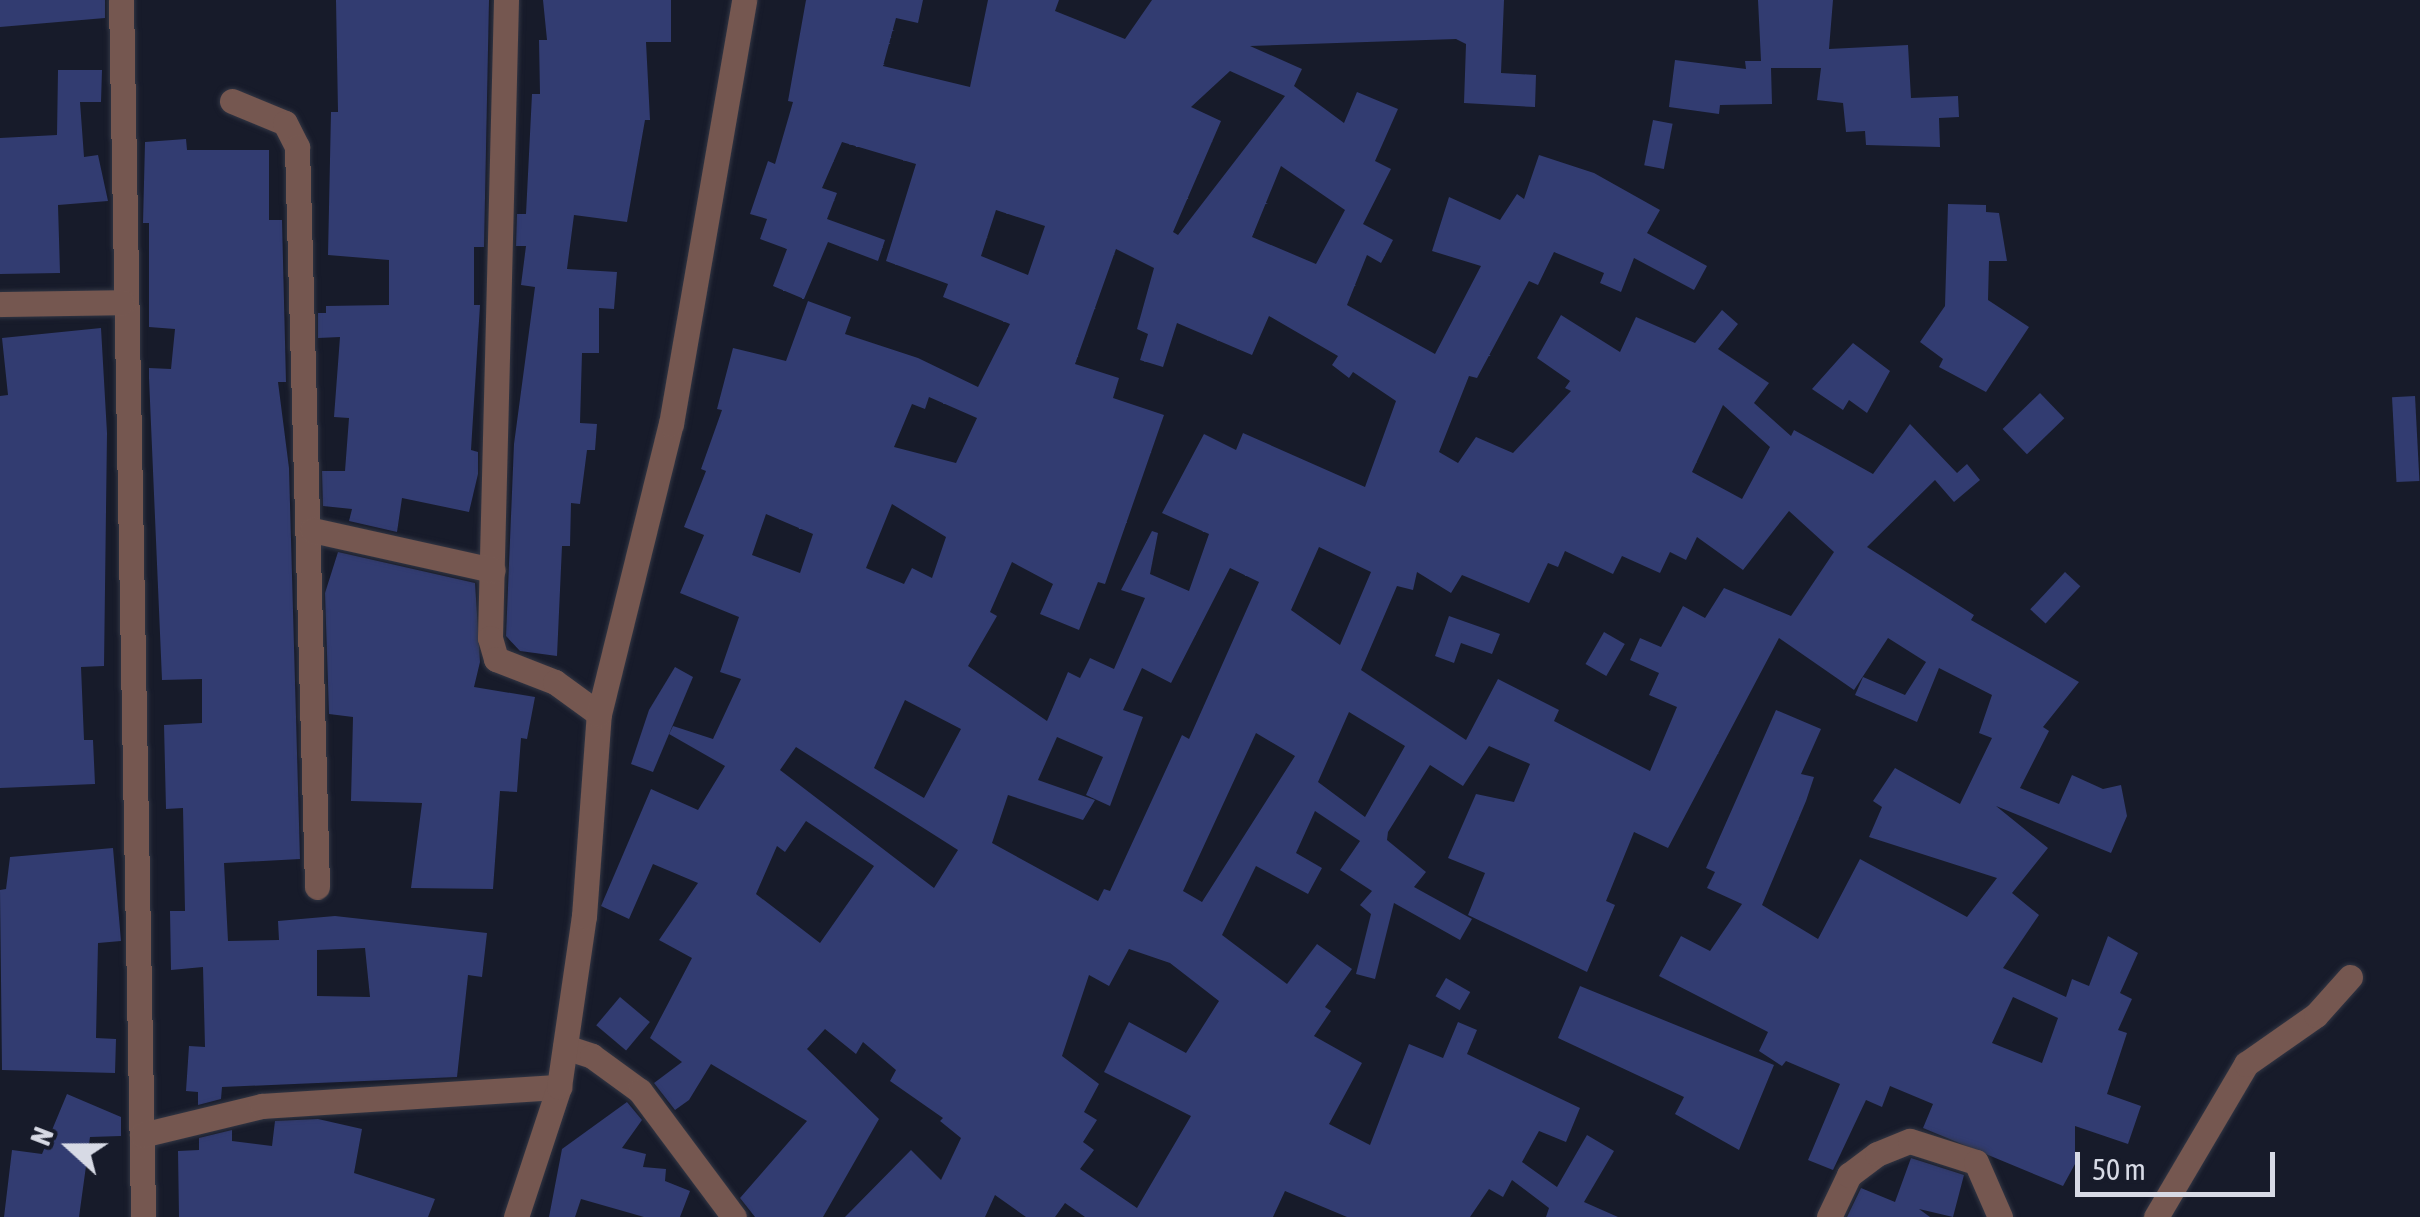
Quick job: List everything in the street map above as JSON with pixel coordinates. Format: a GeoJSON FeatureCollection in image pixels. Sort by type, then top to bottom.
{"type":"FeatureCollection","features":[{"type":"Feature","properties":{"kind":"street"},"geometry":{"type":"LineString","coordinates":[[120,0],[122,302],[143,1217]]}},
{"type":"Feature","properties":{"kind":"street"},"geometry":{"type":"LineString","coordinates":[[506,0],[490,638],[496,659],[555,682],[599,714]]}},
{"type":"Feature","properties":{"kind":"street"},"geometry":{"type":"LineString","coordinates":[[516,1217],[558,1087],[586,898],[599,714],[671,424],[744,0]]}},
{"type":"Feature","properties":{"kind":"street"},"geometry":{"type":"LineString","coordinates":[[232,101],[286,123],[297,147],[312,530],[317,887]]}},
{"type":"Feature","properties":{"kind":"street"},"geometry":{"type":"LineString","coordinates":[[0,304],[122,302]]}},
{"type":"Feature","properties":{"kind":"street"},"geometry":{"type":"LineString","coordinates":[[312,530],[493,570]]}},
{"type":"Feature","properties":{"kind":"street"},"geometry":{"type":"LineString","coordinates":[[2156,1217],[2246,1064],[2316,1014],[2350,977]]}},
{"type":"Feature","properties":{"kind":"street"},"geometry":{"type":"LineString","coordinates":[[565,1047],[592,1056],[640,1091],[734,1217]]}},
{"type":"Feature","properties":{"kind":"street"},"geometry":{"type":"LineString","coordinates":[[142,1135],[262,1106],[558,1087]]}},
{"type":"Feature","properties":{"kind":"street"},"geometry":{"type":"LineString","coordinates":[[1829,1217],[1849,1175],[1877,1154],[1910,1141],[1976,1162],[2000,1217]]}},
{"type":"Feature","properties":{"kind":"building"},"geometry":{"type":"Polygon","coordinates":[[[0,0],[105,0],[105,18],[0,27],[0,0]]]}},
{"type":"Feature","properties":{"kind":"building"},"geometry":{"type":"Polygon","coordinates":[[[336,0],[489,0],[484,247],[474,247],[474,305],[480,305],[471,450],[478,452],[478,474],[469,512],[402,498],[397,532],[349,521],[352,509],[323,506],[322,471],[345,471],[349,418],[334,417],[340,337],[318,338],[318,313],[326,313],[326,306],[389,305],[389,260],[328,255],[331,112],[338,112],[336,0]]]}},
{"type":"Feature","properties":{"kind":"building"},"geometry":{"type":"Polygon","coordinates":[[[543,0],[671,0],[671,42],[646,42],[650,120],[645,120],[627,222],[574,215],[567,269],[617,272],[614,309],[599,308],[599,353],[582,353],[580,423],[597,424],[595,450],[587,450],[580,504],[571,503],[570,546],[562,546],[557,656],[520,651],[506,636],[514,444],[535,287],[521,285],[526,246],[516,246],[517,214],[526,214],[532,94],[540,94],[539,40],[547,40],[543,0]]]}},
{"type":"Feature","properties":{"kind":"building"},"geometry":{"type":"Polygon","coordinates":[[[806,0],[923,0],[918,23],[896,18],[883,66],[970,87],[988,0],[1059,0],[1055,11],[1125,39],[1152,0],[1504,0],[1501,73],[1536,75],[1535,107],[1464,103],[1466,44],[1456,39],[1250,46],[1302,69],[1294,86],[1344,123],[1357,92],[1398,109],[1375,161],[1391,169],[1363,224],[1393,240],[1381,263],[1367,255],[1347,305],[1435,354],[1481,266],[1432,251],[1449,197],[1500,220],[1517,194],[1524,199],[1539,155],[1594,173],[1660,210],[1647,233],[1707,266],[1694,290],[1634,258],[1621,292],[1600,283],[1604,273],[1554,252],[1538,285],[1529,281],[1477,378],[1469,376],[1439,452],[1458,463],[1476,437],[1513,453],[1571,391],[1565,388],[1570,381],[1537,358],[1561,315],[1620,352],[1636,317],[1695,343],[1722,310],[1738,324],[1718,349],[1769,383],[1754,403],[1791,436],[1794,430],[1873,474],[1910,424],[1957,473],[1967,464],[1980,480],[1954,502],[1935,480],[1867,547],[1974,615],[1971,620],[2079,682],[2043,727],[2049,731],[2020,788],[2059,804],[2072,775],[2103,789],[2121,785],[2127,816],[2111,853],[1996,806],[2048,848],[2012,893],[2039,915],[2003,968],[2066,997],[2072,979],[2089,986],[2108,936],[2138,953],[2120,993],[2132,999],[2118,1030],[2127,1033],[2107,1094],[2141,1106],[2128,1144],[2075,1126],[2075,1164],[2063,1186],[1923,1128],[1933,1104],[1890,1086],[1882,1107],[1866,1100],[1833,1170],[1808,1160],[1840,1084],[1786,1061],[1782,1066],[1759,1051],[1768,1032],[1659,976],[1681,936],[1710,951],[1742,904],[1707,888],[1715,872],[1706,868],[1776,710],[1821,729],[1801,774],[1814,777],[1806,801],[1762,905],[1818,939],[1860,859],[1967,917],[1997,878],[1869,837],[1882,807],[1873,801],[1895,768],[1960,804],[1992,738],[1979,733],[1992,695],[1939,668],[1917,722],[1855,695],[1863,677],[1905,695],[1926,662],[1888,638],[1854,690],[1779,638],[1668,848],[1634,832],[1606,901],[1615,905],[1587,972],[1468,915],[1485,873],[1448,858],[1476,794],[1514,802],[1530,764],[1489,746],[1463,786],[1430,765],[1388,832],[1387,840],[1426,872],[1414,887],[1472,919],[1460,940],[1394,903],[1375,979],[1356,974],[1371,914],[1360,905],[1372,891],[1340,870],[1360,841],[1315,811],[1296,853],[1322,868],[1308,894],[1256,866],[1222,935],[1287,984],[1317,944],[1352,969],[1325,1007],[1331,1011],[1314,1036],[1362,1063],[1329,1124],[1370,1145],[1409,1044],[1443,1058],[1458,1022],[1477,1030],[1467,1054],[1580,1108],[1566,1142],[1539,1131],[1522,1162],[1557,1187],[1587,1135],[1614,1151],[1584,1202],[1618,1217],[1546,1217],[1549,1208],[1512,1180],[1503,1197],[1489,1189],[1470,1217],[1347,1217],[1285,1191],[1273,1217],[1085,1217],[1065,1203],[1055,1217],[1026,1217],[995,1195],[985,1217],[845,1217],[911,1150],[941,1180],[961,1138],[940,1121],[943,1118],[890,1081],[896,1070],[863,1042],[856,1054],[825,1029],[807,1049],[879,1119],[823,1217],[755,1217],[740,1198],[807,1121],[711,1064],[689,1100],[675,1110],[654,1083],[682,1062],[650,1038],[692,958],[659,940],[698,883],[653,864],[629,919],[601,906],[651,789],[698,810],[725,766],[669,734],[673,726],[713,739],[741,679],[720,672],[739,617],[680,593],[704,535],[684,527],[706,471],[701,469],[722,410],[717,409],[733,348],[786,361],[808,301],[851,317],[845,334],[918,358],[978,387],[1010,324],[943,297],[948,284],[886,261],[916,164],[842,142],[822,188],[837,193],[827,219],[885,240],[878,261],[828,242],[804,299],[773,286],[787,249],[760,239],[767,219],[750,214],[768,161],[775,164],[793,102],[788,101],[806,0]],[[1230,71],[1191,107],[1221,121],[1173,232],[1178,235],[1285,96],[1230,71]],[[1281,166],[1252,237],[1316,264],[1345,210],[1281,166]],[[996,210],[981,256],[1028,275],[1045,226],[996,210]],[[1116,249],[1075,364],[1119,378],[1113,398],[1164,415],[1105,584],[1098,582],[1079,630],[1040,614],[1053,584],[1012,562],[990,612],[997,616],[968,666],[1047,721],[1068,672],[1080,678],[1090,658],[1114,669],[1145,598],[1121,590],[1152,531],[1158,533],[1150,574],[1189,591],[1209,534],[1162,513],[1204,434],[1236,450],[1243,433],[1365,487],[1396,401],[1353,372],[1349,378],[1332,365],[1338,356],[1269,316],[1252,355],[1177,323],[1163,367],[1140,360],[1148,334],[1137,329],[1154,268],[1116,249]],[[929,397],[925,409],[912,404],[894,447],[956,463],[977,418],[929,397]],[[1723,405],[1692,472],[1742,499],[1770,447],[1723,405]],[[892,504],[866,568],[904,584],[912,568],[932,578],[946,537],[892,504]],[[1789,511],[1743,570],[1697,537],[1686,560],[1670,552],[1660,573],[1622,556],[1613,574],[1565,551],[1558,567],[1548,563],[1529,603],[1462,575],[1451,593],[1417,572],[1413,590],[1397,586],[1361,670],[1466,740],[1498,679],[1559,710],[1554,721],[1650,771],[1677,707],[1649,695],[1659,673],[1630,660],[1640,638],[1661,647],[1683,606],[1705,618],[1724,588],[1791,616],[1834,552],[1789,511]],[[766,514],[752,555],[800,573],[813,534],[766,514]],[[1319,547],[1291,610],[1340,645],[1371,572],[1319,547]],[[1230,568],[1171,683],[1142,668],[1123,710],[1143,717],[1110,806],[1086,795],[1103,757],[1057,737],[1038,780],[1095,800],[1083,820],[1008,795],[992,843],[1098,901],[1104,889],[1110,891],[1182,735],[1189,739],[1259,582],[1230,568]],[[905,700],[874,768],[924,798],[961,729],[905,700]],[[1349,712],[1318,782],[1365,817],[1405,746],[1349,712]],[[1256,733],[1183,891],[1202,902],[1295,756],[1256,733]],[[796,747],[780,770],[934,888],[958,850],[796,747]],[[806,821],[785,852],[777,846],[756,894],[820,943],[874,866],[806,821]],[[1129,949],[1109,986],[1089,975],[1062,1056],[1099,1084],[1084,1112],[1097,1120],[1083,1142],[1094,1150],[1080,1169],[1137,1208],[1191,1116],[1104,1072],[1129,1022],[1186,1053],[1219,1001],[1170,963],[1129,949]],[[2013,997],[1992,1043],[2042,1063],[2058,1018],[2013,997]]]}},
{"type":"Feature","properties":{"kind":"building"},"geometry":{"type":"Polygon","coordinates":[[[1758,0],[1833,0],[1829,49],[1908,45],[1911,98],[1958,96],[1959,117],[1939,118],[1940,147],[1866,145],[1865,131],[1846,132],[1843,103],[1817,100],[1821,68],[1771,68],[1772,104],[1720,105],[1719,114],[1669,107],[1675,60],[1746,69],[1745,61],[1761,61],[1758,0]]]}},
{"type":"Feature","properties":{"kind":"building"},"geometry":{"type":"Polygon","coordinates":[[[58,70],[102,70],[101,102],[80,102],[84,157],[98,155],[108,201],[58,205],[60,273],[0,274],[0,138],[57,135],[58,70]]]}},
{"type":"Feature","properties":{"kind":"building"},"geometry":{"type":"Polygon","coordinates":[[[1653,120],[1673,124],[1664,169],[1644,165],[1653,120]]]}},
{"type":"Feature","properties":{"kind":"building"},"geometry":{"type":"Polygon","coordinates":[[[186,139],[187,150],[269,150],[269,220],[282,220],[286,382],[278,382],[289,468],[300,859],[224,863],[228,941],[279,940],[278,921],[335,916],[487,933],[482,977],[468,975],[457,1077],[222,1087],[221,1099],[198,1105],[198,1092],[186,1091],[189,1046],[205,1047],[203,967],[171,970],[170,911],[185,911],[183,808],[166,809],[164,725],[202,723],[202,679],[162,680],[149,368],[171,369],[175,329],[149,327],[149,223],[143,223],[145,142],[186,139]],[[365,948],[317,950],[317,996],[370,997],[365,948]]]}},
{"type":"Feature","properties":{"kind":"building"},"geometry":{"type":"Polygon","coordinates":[[[1948,204],[1986,205],[1986,212],[1999,213],[2007,261],[1989,261],[1988,300],[2029,327],[1986,392],[1939,367],[1943,359],[1920,342],[1945,306],[1948,204]]]}},
{"type":"Feature","properties":{"kind":"building"},"geometry":{"type":"Polygon","coordinates":[[[101,328],[107,433],[104,666],[81,667],[84,740],[93,740],[95,784],[0,788],[0,396],[8,395],[2,338],[101,328]]]}},
{"type":"Feature","properties":{"kind":"building"},"geometry":{"type":"Polygon","coordinates":[[[1853,343],[1890,371],[1867,413],[1849,400],[1843,410],[1812,389],[1853,343]]]}},
{"type":"Feature","properties":{"kind":"building"},"geometry":{"type":"Polygon","coordinates":[[[2040,393],[2064,418],[2027,454],[2003,429],[2040,393]]]}},
{"type":"Feature","properties":{"kind":"building"},"geometry":{"type":"Polygon","coordinates":[[[2415,396],[2419,481],[2396,482],[2392,397],[2415,396]]]}},
{"type":"Feature","properties":{"kind":"building"},"geometry":{"type":"Polygon","coordinates":[[[338,552],[475,583],[480,662],[474,687],[535,697],[527,739],[521,738],[517,792],[500,791],[493,889],[411,888],[422,803],[351,801],[353,717],[329,714],[325,593],[338,552]]]}},
{"type":"Feature","properties":{"kind":"building"},"geometry":{"type":"Polygon","coordinates":[[[2065,572],[2080,586],[2046,624],[2030,609],[2065,572]]]}},
{"type":"Feature","properties":{"kind":"building"},"geometry":{"type":"Polygon","coordinates":[[[1449,616],[1500,634],[1492,654],[1461,643],[1454,663],[1435,656],[1449,616]]]}},
{"type":"Feature","properties":{"kind":"building"},"geometry":{"type":"Polygon","coordinates":[[[1604,632],[1625,644],[1606,676],[1586,664],[1604,632]]]}},
{"type":"Feature","properties":{"kind":"building"},"geometry":{"type":"Polygon","coordinates":[[[675,667],[693,677],[653,772],[631,764],[649,710],[675,667]]]}},
{"type":"Feature","properties":{"kind":"building"},"geometry":{"type":"Polygon","coordinates":[[[113,848],[121,941],[98,943],[96,1038],[116,1039],[115,1073],[2,1070],[0,890],[6,889],[10,857],[113,848]]]}},
{"type":"Feature","properties":{"kind":"building"},"geometry":{"type":"Polygon","coordinates":[[[1446,978],[1470,992],[1460,1010],[1436,996],[1446,978]]]}},
{"type":"Feature","properties":{"kind":"building"},"geometry":{"type":"Polygon","coordinates":[[[1580,986],[1774,1065],[1739,1150],[1675,1114],[1684,1097],[1558,1038],[1580,986]]]}},
{"type":"Feature","properties":{"kind":"building"},"geometry":{"type":"Polygon","coordinates":[[[620,997],[650,1022],[626,1050],[596,1025],[620,997]]]}},
{"type":"Feature","properties":{"kind":"building"},"geometry":{"type":"Polygon","coordinates":[[[67,1094],[121,1117],[121,1136],[90,1137],[79,1217],[4,1217],[12,1150],[42,1154],[67,1094]]]}},
{"type":"Feature","properties":{"kind":"building"},"geometry":{"type":"Polygon","coordinates":[[[627,1102],[642,1120],[622,1148],[646,1154],[643,1167],[666,1169],[665,1181],[690,1191],[680,1217],[644,1217],[581,1199],[575,1217],[549,1217],[562,1149],[627,1102]]]}},
{"type":"Feature","properties":{"kind":"building"},"geometry":{"type":"Polygon","coordinates":[[[318,1119],[362,1129],[354,1173],[435,1199],[428,1217],[179,1217],[178,1151],[199,1150],[199,1138],[232,1130],[232,1141],[272,1146],[275,1121],[318,1119]]]}},
{"type":"Feature","properties":{"kind":"building"},"geometry":{"type":"Polygon","coordinates":[[[1911,1158],[1964,1175],[1953,1217],[1919,1209],[1930,1217],[1847,1217],[1861,1188],[1895,1202],[1911,1158]]]}}]}
